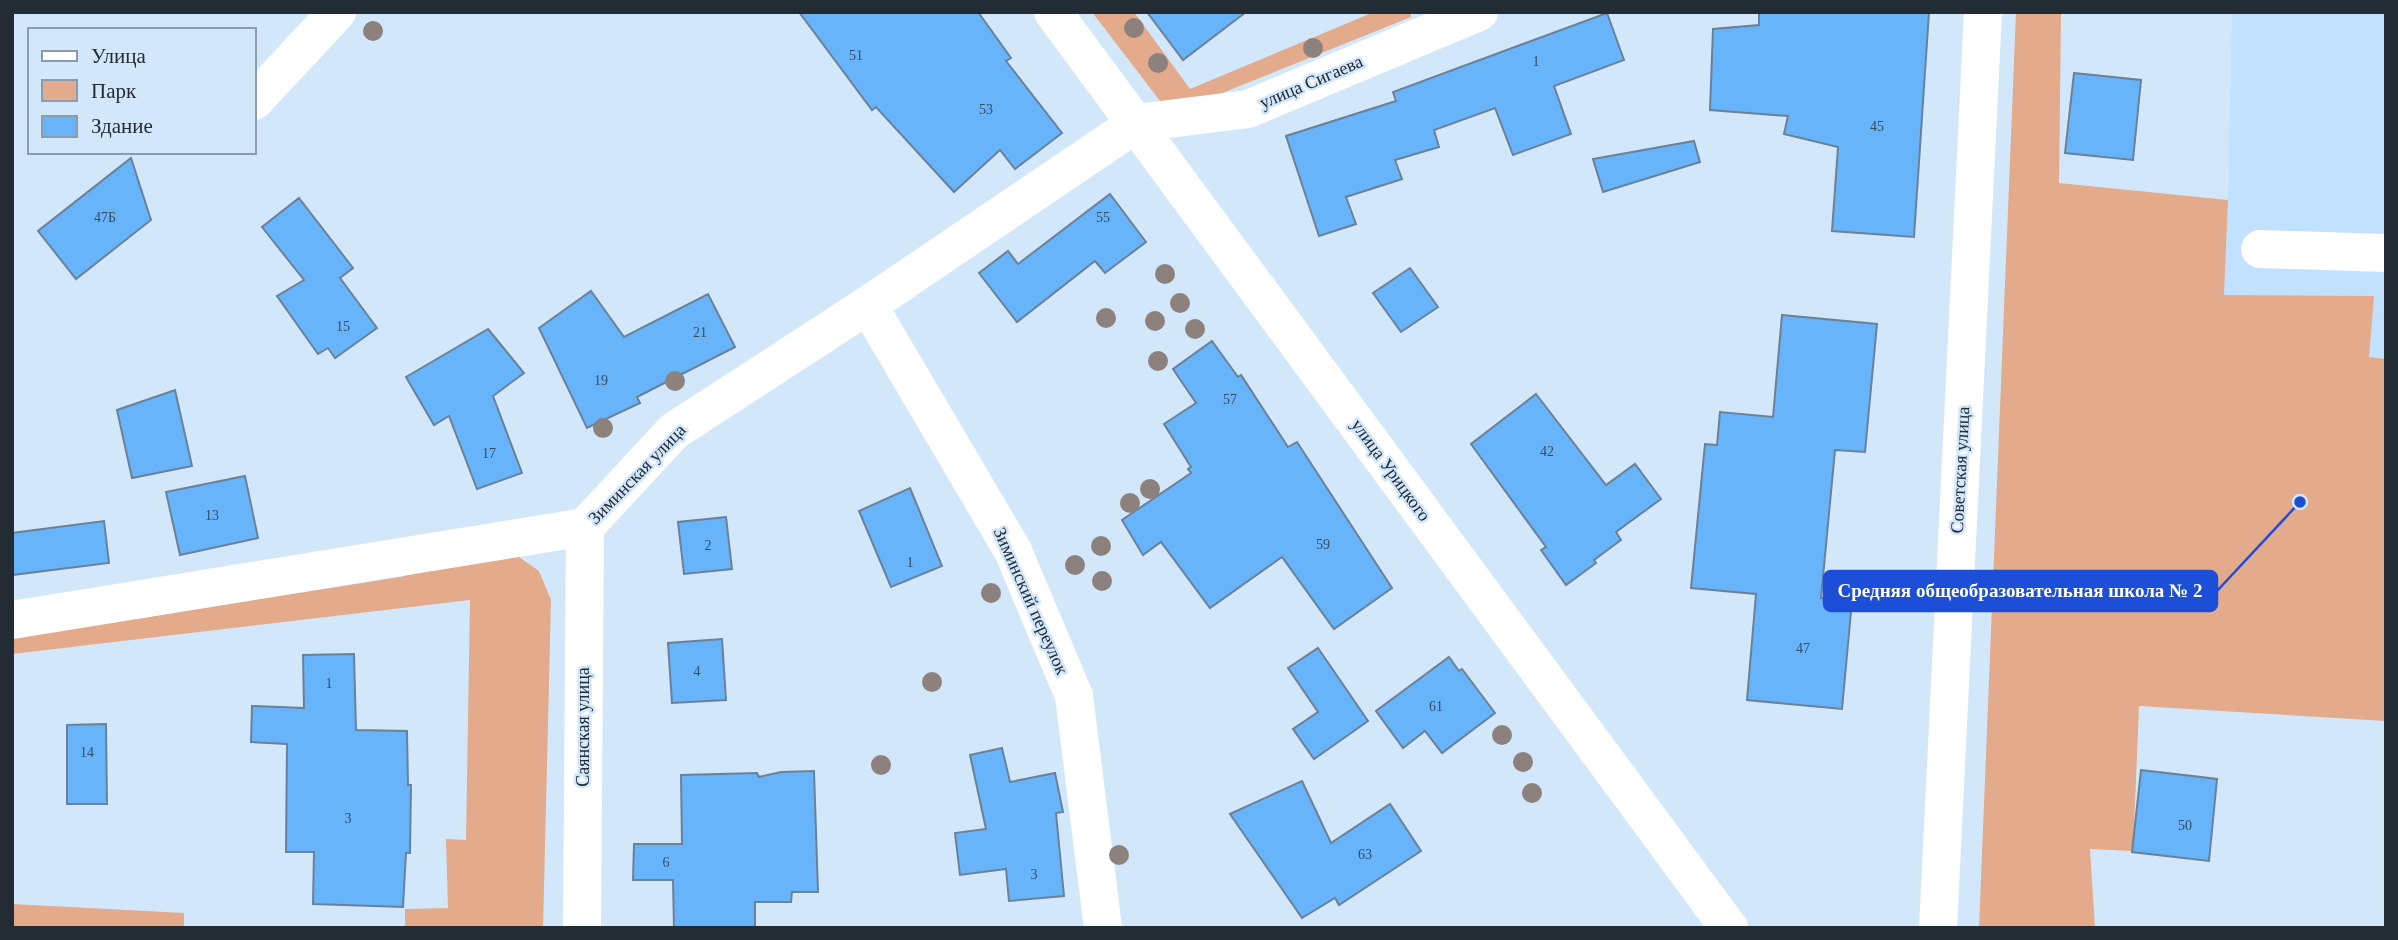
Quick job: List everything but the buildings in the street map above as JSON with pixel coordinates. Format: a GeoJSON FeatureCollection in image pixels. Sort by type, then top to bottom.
{"type":"FeatureCollection","features":[{"type":"Feature","properties":{"kind":"street"},"geometry":{"type":"LineString","coordinates":[[256,99],[338,12]]}},
{"type":"Feature","properties":{"kind":"street","name":"улица Урицкого"},"geometry":{"type":"LineString","coordinates":[[1053,12],[1729,928]]}},
{"type":"Feature","properties":{"kind":"street","name":"Советская улица"},"geometry":{"type":"LineString","coordinates":[[1938,928],[1983,12]]}},
{"type":"Feature","properties":{"kind":"street","name":"улица Сигаева"},"geometry":{"type":"LineString","coordinates":[[1137,123],[1248,109],[1457,16]]}},
{"type":"Feature","properties":{"kind":"street","name":"Зиминская улица"},"geometry":{"type":"LineString","coordinates":[[12,620],[585,527],[674,431],[868,305],[1137,123]]}},
{"type":"Feature","properties":{"kind":"street"},"geometry":{"type":"LineString","coordinates":[[2260,249],[2386,253]]}},
{"type":"Feature","properties":{"kind":"street","name":"Зиминский переулок"},"geometry":{"type":"LineString","coordinates":[[868,305],[1013,551],[1074,696],[1102,928]]}},
{"type":"Feature","properties":{"kind":"street","name":"Саянская улица"},"geometry":{"type":"LineString","coordinates":[[582,928],[585,527]]}},
{"type":"Feature","properties":{"kind":"shaded area"},"geometry":{"type":"Polygon","coordinates":[[[2232,12],[2386,12],[2386,721],[2203,709],[2228,200],[2232,12]]]}},
{"type":"Feature","properties":{"kind":"green space"},"geometry":{"type":"Polygon","coordinates":[[[1092,12],[1134,12],[1190,89],[1374,12],[1411,12],[1411,17],[1170,114],[1092,12]]]}},
{"type":"Feature","properties":{"kind":"green space"},"geometry":{"type":"Polygon","coordinates":[[[2016,12],[2061,12],[2059,183],[2228,200],[2224,295],[2374,296],[2369,357],[2386,359],[2386,721],[2139,706],[2133,851],[2090,849],[2095,928],[1979,928],[2016,12]]]}},
{"type":"Feature","properties":{"kind":"green space"},"geometry":{"type":"Polygon","coordinates":[[[491,555],[519,557],[539,571],[551,600],[543,928],[405,928],[405,909],[448,908],[446,839],[466,840],[470,600],[12,654],[12,638],[400,577],[491,555]]]}},
{"type":"Feature","properties":{"kind":"green space"},"geometry":{"type":"Polygon","coordinates":[[[12,904],[184,913],[184,928],[12,928],[12,904]]]}},
{"type":"Feature","properties":{"kind":"place","name":"Средняя общеобразовательная школа № 2"},"geometry":{"type":"Point","coordinates":[2300,502]}}]}
